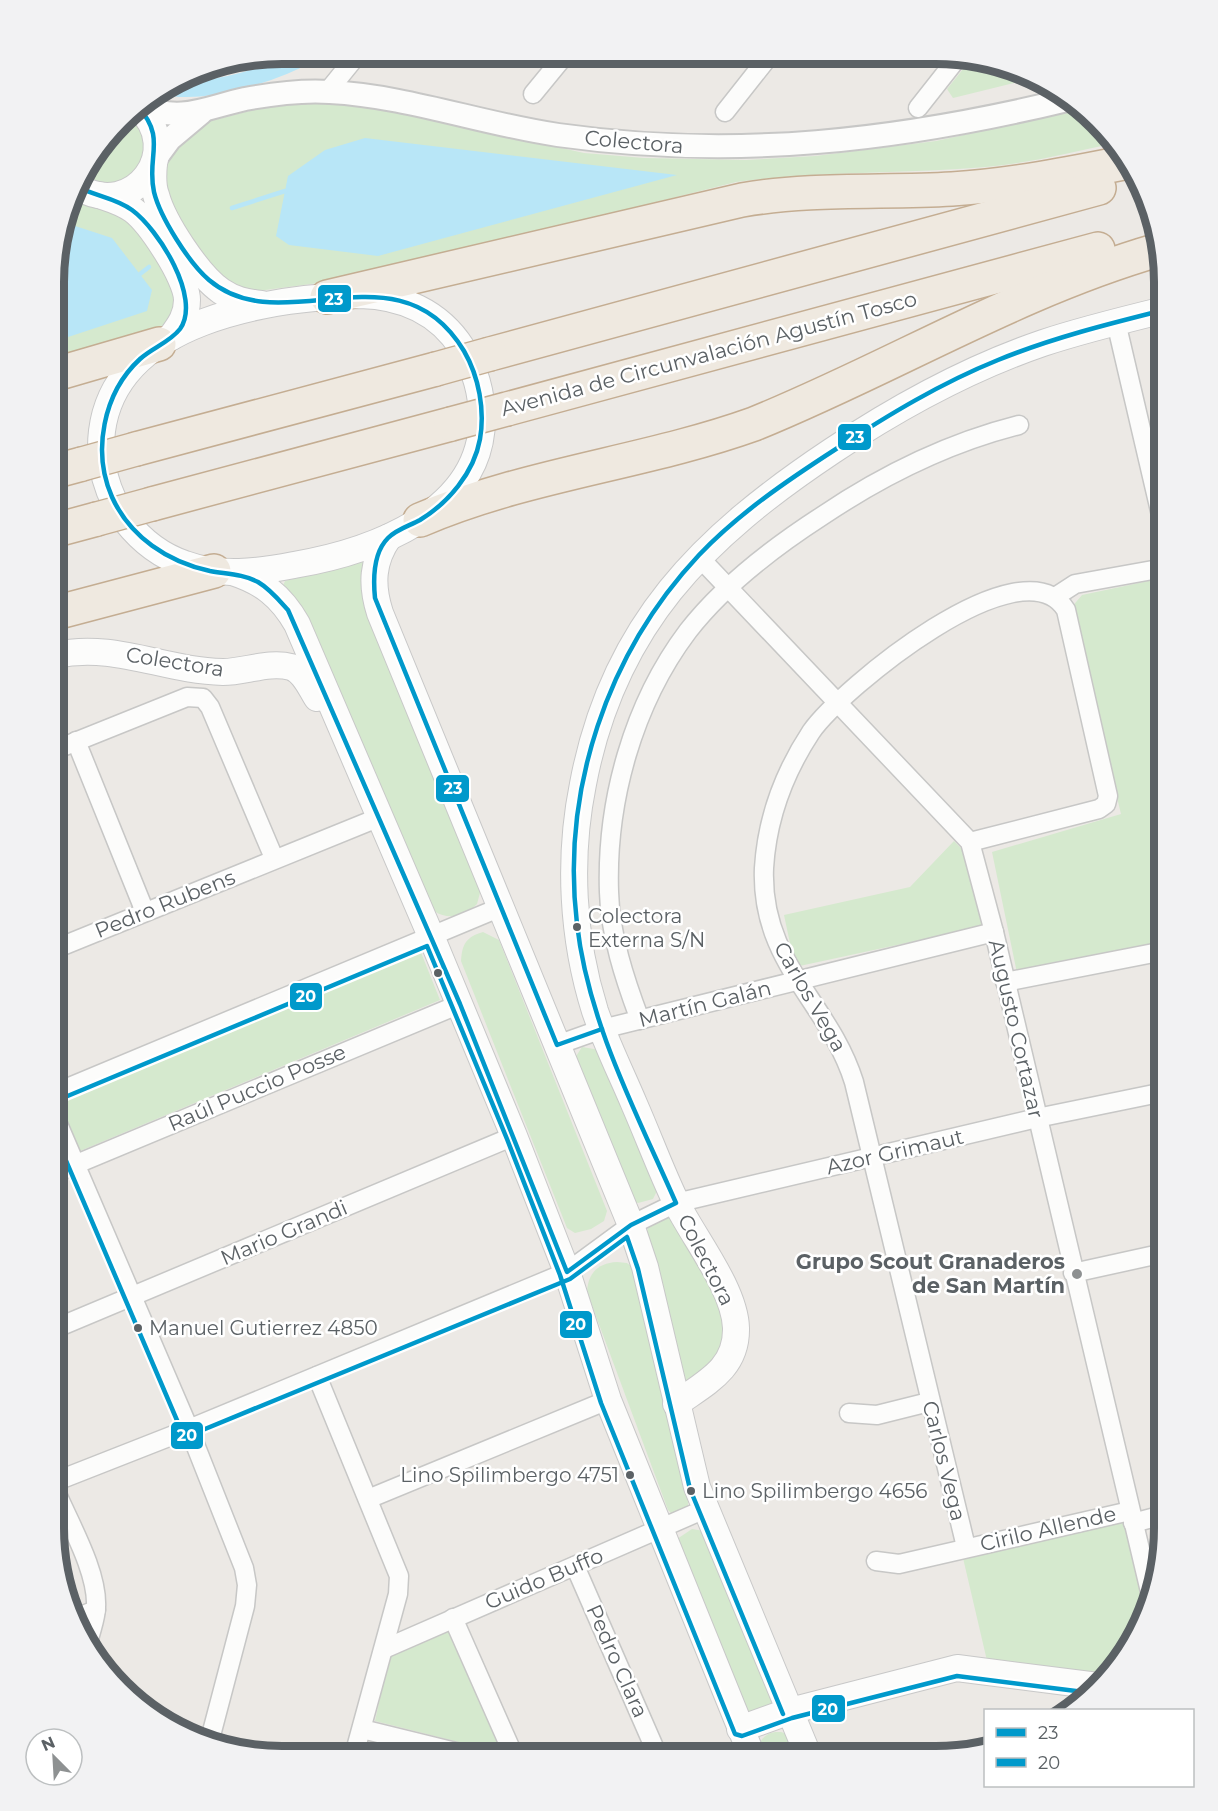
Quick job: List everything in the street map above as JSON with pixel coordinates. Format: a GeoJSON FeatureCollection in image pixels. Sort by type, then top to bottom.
{"type":"FeatureCollection","features":[{"type":"Feature","properties":{"kind":"highway"},"geometry":{"type":"LineString","coordinates":[[327,297],[742,200],[797,193],[972,187],[1049,178],[1119,164]]}},
{"type":"Feature","properties":{"kind":"highway"},"geometry":{"type":"LineString","coordinates":[[69,467],[1128,180]]}},
{"type":"Feature","properties":{"kind":"highway","name":"Avenida de Circunvalación Agustín Tosco"},"geometry":{"type":"LineString","coordinates":[[64,528],[1148,236]]}},
{"type":"Feature","properties":{"kind":"highway"},"geometry":{"type":"LineString","coordinates":[[420,520],[491,494],[714,437],[754,424],[1014,302],[1088,273],[1152,252]]}},
{"type":"Feature","properties":{"kind":"highway"},"geometry":{"type":"LineString","coordinates":[[64,372],[165,341]]}},
{"type":"Feature","properties":{"kind":"highway"},"geometry":{"type":"LineString","coordinates":[[64,610],[223,571]]}},
{"type":"Feature","properties":{"kind":"main road"},"geometry":{"type":"LineString","coordinates":[[144,115],[154,128],[157,141],[154,188],[159,206],[206,278],[233,298],[267,304]]}},
{"type":"Feature","properties":{"kind":"main road"},"geometry":{"type":"LineString","coordinates":[[85,190],[120,194],[134,188],[145,178],[155,160]]}},
{"type":"Feature","properties":{"kind":"main road"},"geometry":{"type":"LineString","coordinates":[[85,190],[123,204],[140,217],[182,278],[187,292],[186,313],[165,341],[129,371],[110,402],[101,439],[104,472],[116,506],[144,540],[174,560],[223,571],[265,586],[288,609],[354,756],[514,1136],[567,1272],[608,1400],[748,1746]]}},
{"type":"Feature","properties":{"kind":"main road"},"geometry":{"type":"LineString","coordinates":[[165,341],[213,320],[267,304],[327,297],[375,295],[415,306],[449,331],[471,365],[482,409],[478,448],[456,488],[420,520],[389,537],[318,561],[266,570],[223,571]]}},
{"type":"Feature","properties":{"kind":"main road","name":"Colectora"},"geometry":{"type":"LineString","coordinates":[[676,1404],[720,1374],[729,1362],[735,1347],[736,1325],[732,1308],[714,1269],[676,1203],[602,1029],[582,957],[575,902],[577,823],[585,771],[601,716],[626,660],[657,606],[698,556],[720,534],[779,488],[869,427],[909,403],[996,361],[1041,344],[1154,312]]}},
{"type":"Feature","properties":{"kind":"main road"},"geometry":{"type":"LineString","coordinates":[[389,537],[376,564],[373,587],[375,598],[631,1225],[645,1268],[676,1404],[705,1509],[804,1746]]}},
{"type":"Feature","properties":{"kind":"main road","name":"Colectora"},"geometry":{"type":"LineString","coordinates":[[64,654],[117,652],[189,668],[221,672],[274,666],[291,667],[304,676],[354,756]]}},
{"type":"Feature","properties":{"kind":"main road"},"geometry":{"type":"LineString","coordinates":[[740,1729],[790,1711],[957,1668],[1088,1685]]}},
{"type":"Feature","properties":{"kind":"street"},"geometry":{"type":"LineString","coordinates":[[328,92],[350,64]]}},
{"type":"Feature","properties":{"kind":"street"},"geometry":{"type":"LineString","coordinates":[[533,94],[558,64]]}},
{"type":"Feature","properties":{"kind":"street"},"geometry":{"type":"LineString","coordinates":[[725,112],[764,64]]}},
{"type":"Feature","properties":{"kind":"street"},"geometry":{"type":"LineString","coordinates":[[918,108],[952,65]]}},
{"type":"Feature","properties":{"kind":"street","name":"Colectora"},"geometry":{"type":"LineString","coordinates":[[150,110],[165,113],[201,113],[265,96],[328,92],[393,101],[556,135],[646,145],[732,148],[817,144],[883,136],[1058,102]]}},
{"type":"Feature","properties":{"kind":"street","name":"Colectora"},"geometry":{"type":"LineString","coordinates":[[155,160],[170,139],[201,113]]}},
{"type":"Feature","properties":{"kind":"street"},"geometry":{"type":"LineString","coordinates":[[1116,322],[1154,446]]}},
{"type":"Feature","properties":{"kind":"street"},"geometry":{"type":"LineString","coordinates":[[640,1020],[618,947],[609,894],[610,847],[618,788],[638,724],[668,661],[688,632],[728,590],[790,537],[843,501],[935,452],[1019,425]]}},
{"type":"Feature","properties":{"kind":"street","name":"Augusto Cortazar"},"geometry":{"type":"LineString","coordinates":[[698,556],[835,703],[970,842],[994,932],[1147,1580]]}},
{"type":"Feature","properties":{"kind":"street"},"geometry":{"type":"LineString","coordinates":[[970,842],[1099,809],[1106,804],[1108,796],[1066,610],[1055,597],[1075,584],[1154,570]]}},
{"type":"Feature","properties":{"kind":"street","name":"Carlos Vega"},"geometry":{"type":"LineString","coordinates":[[966,1547],[929,1402],[873,1157],[849,1066],[825,1023],[796,982],[774,934],[766,898],[764,869],[769,832],[785,779],[811,733],[835,703],[906,645],[965,611],[987,601],[1020,592],[1038,591],[1055,597]]}},
{"type":"Feature","properties":{"kind":"street"},"geometry":{"type":"LineString","coordinates":[[64,746],[187,697],[203,698],[210,707],[274,858]]}},
{"type":"Feature","properties":{"kind":"street"},"geometry":{"type":"LineString","coordinates":[[76,741],[145,912]]}},
{"type":"Feature","properties":{"kind":"street","name":"Pedro Rubens"},"geometry":{"type":"LineString","coordinates":[[64,945],[274,858],[380,817]]}},
{"type":"Feature","properties":{"kind":"street"},"geometry":{"type":"LineString","coordinates":[[64,1089],[501,907]]}},
{"type":"Feature","properties":{"kind":"street","name":"Martín Galán"},"geometry":{"type":"LineString","coordinates":[[557,1045],[602,1029],[994,932]]}},
{"type":"Feature","properties":{"kind":"street"},"geometry":{"type":"LineString","coordinates":[[1005,982],[1154,953]]}},
{"type":"Feature","properties":{"kind":"street","name":"Raúl Puccio Posse"},"geometry":{"type":"LineString","coordinates":[[64,1169],[460,1004]]}},
{"type":"Feature","properties":{"kind":"street","name":"Azor Grimaut"},"geometry":{"type":"LineString","coordinates":[[64,1478],[189,1429],[567,1272],[631,1225],[676,1203],[1037,1118],[1154,1094]]}},
{"type":"Feature","properties":{"kind":"street","name":"Mario Grandi"},"geometry":{"type":"LineString","coordinates":[[64,1325],[514,1136]]}},
{"type":"Feature","properties":{"kind":"street"},"geometry":{"type":"LineString","coordinates":[[64,1138],[189,1429],[244,1568],[247,1585],[246,1606],[211,1735]]}},
{"type":"Feature","properties":{"kind":"street"},"geometry":{"type":"LineString","coordinates":[[1073,1273],[1154,1255]]}},
{"type":"Feature","properties":{"kind":"street"},"geometry":{"type":"LineString","coordinates":[[317,1376],[399,1576],[398,1594],[357,1746]]}},
{"type":"Feature","properties":{"kind":"street"},"geometry":{"type":"LineString","coordinates":[[368,1499],[608,1400]]}},
{"type":"Feature","properties":{"kind":"street"},"geometry":{"type":"LineString","coordinates":[[849,1413],[877,1415],[929,1402]]}},
{"type":"Feature","properties":{"kind":"street","name":"Guido Buffo"},"geometry":{"type":"LineString","coordinates":[[384,1649],[705,1509]]}},
{"type":"Feature","properties":{"kind":"street"},"geometry":{"type":"LineString","coordinates":[[64,1511],[92,1578],[96,1610],[90,1631]]}},
{"type":"Feature","properties":{"kind":"street","name":"Cirilo Allende"},"geometry":{"type":"LineString","coordinates":[[876,1561],[899,1564],[966,1547],[1131,1517],[1154,1516]]}},
{"type":"Feature","properties":{"kind":"street","name":"Pedro Clara"},"geometry":{"type":"LineString","coordinates":[[575,1566],[654,1746]]}},
{"type":"Feature","properties":{"kind":"street"},"geometry":{"type":"LineString","coordinates":[[83,1616],[96,1610]]}},
{"type":"Feature","properties":{"kind":"street"},"geometry":{"type":"LineString","coordinates":[[453,1618],[510,1746]]}},
{"type":"Feature","properties":{"kind":"street"},"geometry":{"type":"LineString","coordinates":[[362,1729],[431,1746]]}},
{"type":"Feature","properties":{"kind":"green space"},"geometry":{"type":"Polygon","coordinates":[[[965,66],[1020,81],[953,98],[947,89],[965,66]]]}},
{"type":"Feature","properties":{"kind":"green space"},"geometry":{"type":"Polygon","coordinates":[[[288,101],[357,102],[584,153],[644,158],[746,160],[815,156],[936,141],[1070,112],[1090,128],[1104,145],[1035,160],[986,167],[799,176],[736,182],[349,279],[251,292],[218,278],[166,200],[164,166],[168,153],[203,123],[288,101]]]}},
{"type":"Feature","properties":{"kind":"green space"},"geometry":{"type":"Polygon","coordinates":[[[136,121],[144,140],[138,171],[110,187],[90,181],[101,161],[136,121]]]}},
{"type":"Feature","properties":{"kind":"green space"},"geometry":{"type":"Polygon","coordinates":[[[80,202],[113,209],[133,223],[175,284],[176,312],[161,329],[64,361],[66,254],[80,202]]]}},
{"type":"Feature","properties":{"kind":"green space"},"geometry":{"type":"Polygon","coordinates":[[[364,561],[362,589],[367,611],[481,889],[477,904],[457,916],[445,916],[434,911],[283,586],[285,581],[364,561]]]}},
{"type":"Feature","properties":{"kind":"green space"},"geometry":{"type":"Polygon","coordinates":[[[1154,580],[1154,945],[1017,973],[992,852],[1121,814],[1071,608],[1082,595],[1154,580]]]}},
{"type":"Feature","properties":{"kind":"green space"},"geometry":{"type":"Polygon","coordinates":[[[954,841],[969,856],[985,926],[795,967],[784,915],[910,887],[954,841]]]}},
{"type":"Feature","properties":{"kind":"green space"},"geometry":{"type":"Polygon","coordinates":[[[483,932],[499,940],[607,1211],[604,1221],[591,1229],[575,1233],[567,1228],[461,961],[462,950],[466,942],[483,932]]]}},
{"type":"Feature","properties":{"kind":"green space"},"geometry":{"type":"Polygon","coordinates":[[[420,950],[440,1000],[80,1151],[64,1112],[64,1096],[420,950]]]}},
{"type":"Feature","properties":{"kind":"green space"},"geometry":{"type":"Polygon","coordinates":[[[582,1047],[600,1050],[658,1189],[653,1199],[638,1203],[629,1199],[573,1061],[582,1047]]]}},
{"type":"Feature","properties":{"kind":"green space"},"geometry":{"type":"Polygon","coordinates":[[[674,1216],[725,1311],[728,1336],[718,1360],[686,1384],[645,1238],[649,1225],[674,1216]]]}},
{"type":"Feature","properties":{"kind":"green space"},"geometry":{"type":"Polygon","coordinates":[[[627,1263],[636,1270],[690,1493],[687,1510],[674,1516],[668,1510],[587,1292],[589,1279],[595,1270],[604,1264],[627,1263]]]}},
{"type":"Feature","properties":{"kind":"green space"},"geometry":{"type":"Polygon","coordinates":[[[1124,1519],[1143,1597],[1117,1650],[1095,1677],[988,1665],[963,1558],[1124,1519]]]}},
{"type":"Feature","properties":{"kind":"green space"},"geometry":{"type":"Polygon","coordinates":[[[692,1529],[704,1531],[774,1698],[772,1704],[752,1712],[744,1709],[677,1539],[692,1529]]]}},
{"type":"Feature","properties":{"kind":"green space"},"geometry":{"type":"Polygon","coordinates":[[[451,1630],[502,1746],[474,1746],[375,1721],[389,1656],[451,1630]]]}},
{"type":"Feature","properties":{"kind":"green space"},"geometry":{"type":"Polygon","coordinates":[[[777,1732],[787,1734],[793,1746],[759,1746],[766,1735],[777,1732]]]}},
{"type":"Feature","properties":{"kind":"water"},"geometry":{"type":"Polygon","coordinates":[[[365,138],[677,175],[378,256],[289,245],[276,236],[288,176],[325,150],[365,138]]]}},
{"type":"Feature","properties":{"kind":"water"},"geometry":{"type":"Polygon","coordinates":[[[72,225],[112,238],[152,290],[147,311],[64,338],[66,254],[72,225]]]}},
{"type":"Feature","properties":{"kind":"waterway"},"geometry":{"type":"LineString","coordinates":[[183,89],[224,85],[262,75],[289,64]]}},
{"type":"Feature","properties":{"kind":"waterway"},"geometry":{"type":"LineString","coordinates":[[232,208],[285,191]]}},
{"type":"Feature","properties":{"kind":"waterway"},"geometry":{"type":"LineString","coordinates":[[140,274],[149,267]]}},
{"type":"Feature","properties":{"kind":"transit line","name":"23"},"geometry":{"type":"LineString","coordinates":[[144,115],[152,128],[154,138],[152,180],[157,202],[184,251],[209,280],[239,297],[271,302],[374,297],[407,303],[437,319],[464,351],[474,372],[481,405],[482,417],[477,452],[466,475],[450,496],[420,520],[395,532],[383,544],[375,566],[375,598],[557,1045],[602,1029]]}},
{"type":"Feature","properties":{"kind":"transit line","name":"23"},"geometry":{"type":"LineString","coordinates":[[85,190],[132,210],[154,232],[174,265],[185,300],[185,316],[180,329],[140,359],[127,373],[110,406],[102,443],[106,480],[112,497],[129,524],[152,546],[194,567],[252,579],[266,588],[288,610],[460,1004],[567,1272],[631,1225],[676,1203],[630,1101],[603,1032],[583,960],[577,924],[574,874],[576,824],[584,775],[598,726],[616,680],[639,635],[667,594],[714,540],[782,485],[875,424],[935,389],[1018,352],[1059,338],[1154,313]]}},
{"type":"Feature","properties":{"kind":"transit line","name":"20"},"geometry":{"type":"LineString","coordinates":[[64,1097],[427,946],[507,1139],[560,1275],[601,1403],[735,1734],[742,1736],[792,1718],[957,1676],[1080,1691]]}},
{"type":"Feature","properties":{"kind":"transit line","name":"20"},"geometry":{"type":"LineString","coordinates":[[64,1156],[182,1432],[188,1436],[570,1279],[627,1237],[638,1269],[690,1489],[783,1714]]}},
{"type":"Feature","properties":{"kind":"place","name":"Colectora Externa S/N"},"geometry":{"type":"Point","coordinates":[577,927]}},
{"type":"Feature","properties":{"kind":"place","name":"Grupo Scout Granaderos de San Martín"},"geometry":{"type":"Point","coordinates":[1077,1274]}},
{"type":"Feature","properties":{"kind":"place","name":"Manuel Gutierrez 4850"},"geometry":{"type":"Point","coordinates":[138,1328]}},
{"type":"Feature","properties":{"kind":"place","name":"Lino Spilimbergo 4751"},"geometry":{"type":"Point","coordinates":[630,1475]}},
{"type":"Feature","properties":{"kind":"place","name":"Lino Spilimbergo 4656"},"geometry":{"type":"Point","coordinates":[691,1491]}}]}
